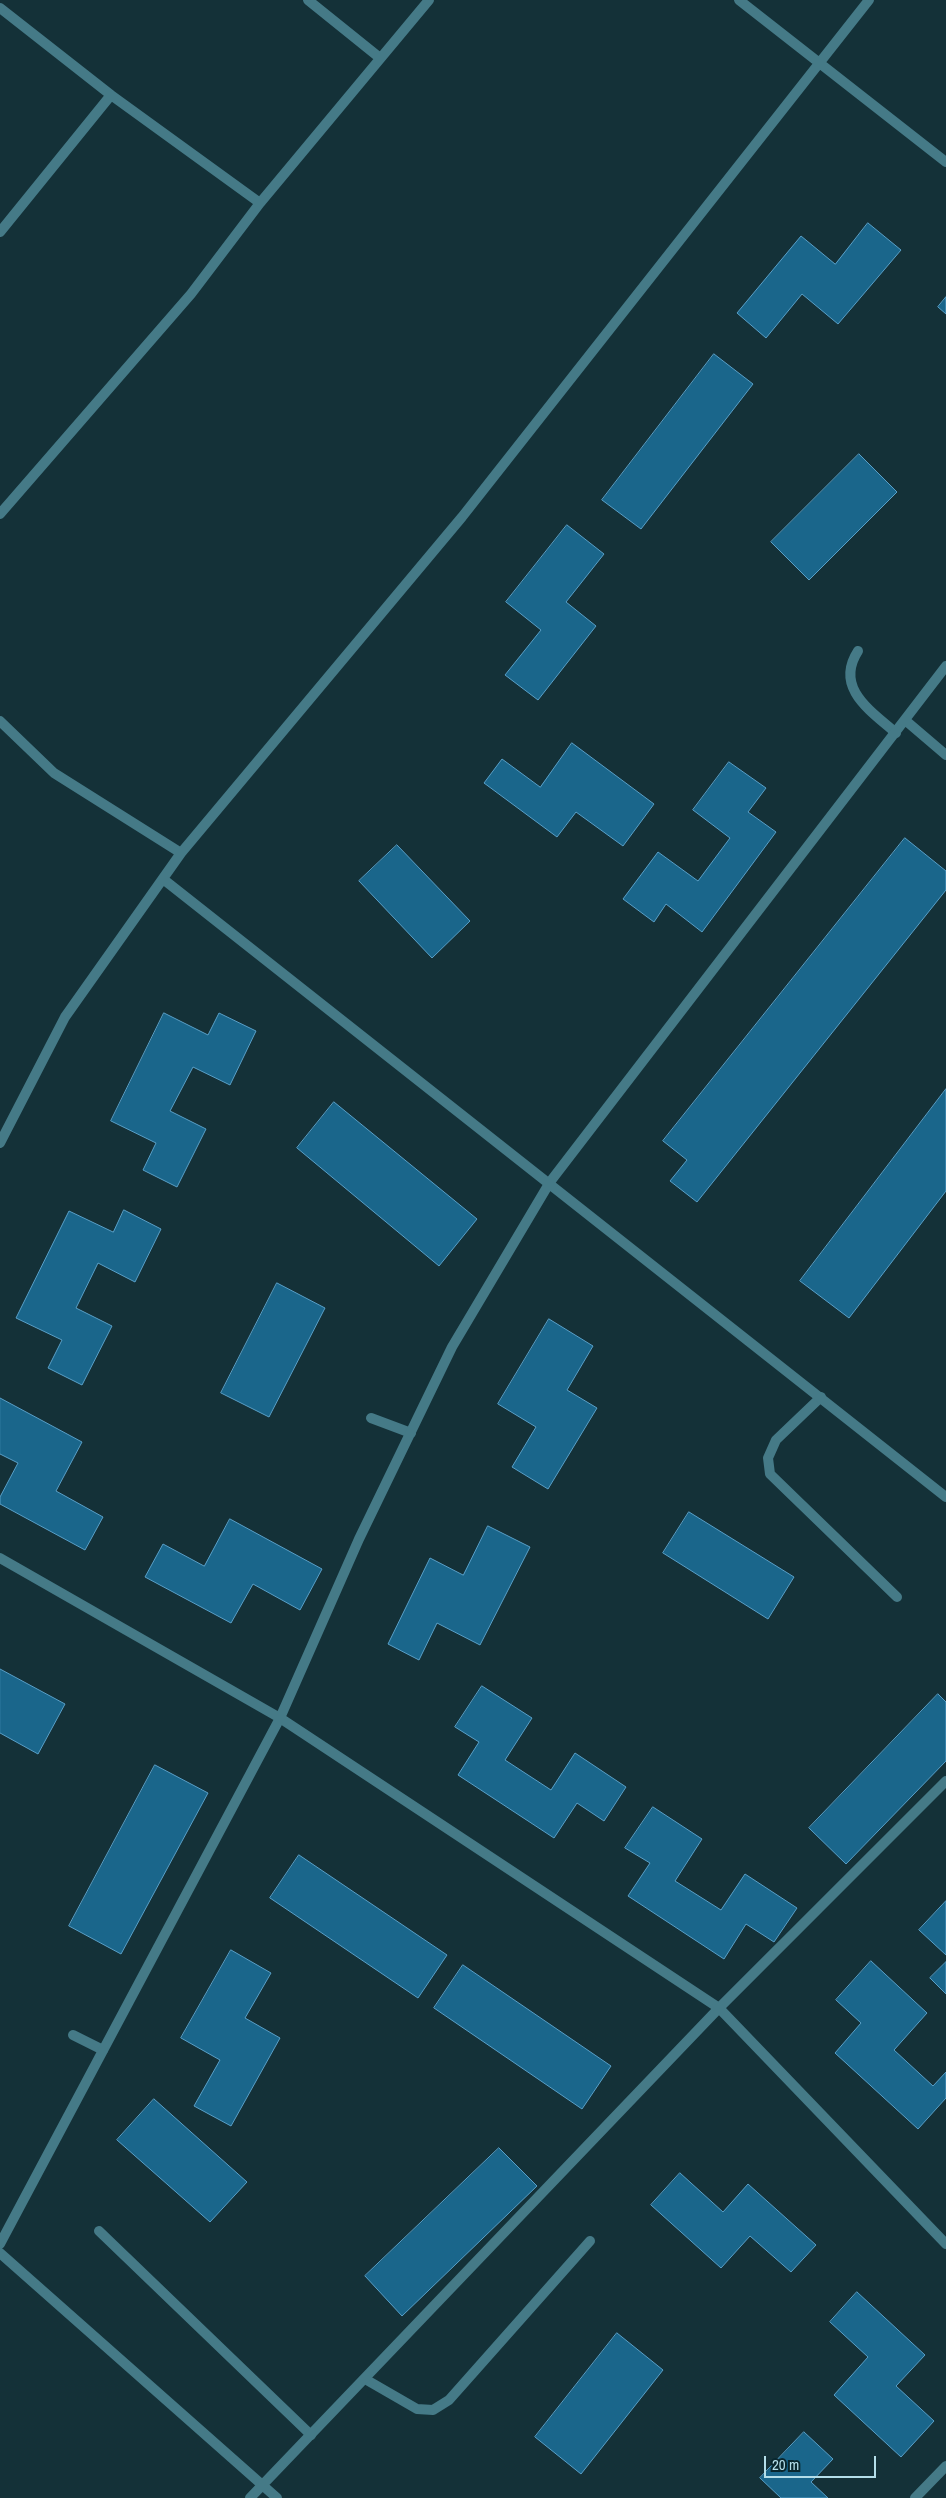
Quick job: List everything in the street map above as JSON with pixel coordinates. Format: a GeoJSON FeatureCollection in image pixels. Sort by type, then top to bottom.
{"type":"FeatureCollection","features":[{"type":"Feature","properties":{"kind":"street"},"geometry":{"type":"LineString","coordinates":[[308,0],[380,58]]}},
{"type":"Feature","properties":{"kind":"street"},"geometry":{"type":"LineString","coordinates":[[0,514],[191,294],[260,203],[363,81],[428,0]]}},
{"type":"Feature","properties":{"kind":"street"},"geometry":{"type":"LineString","coordinates":[[739,0],[820,61],[946,162]]}},
{"type":"Feature","properties":{"kind":"street"},"geometry":{"type":"LineString","coordinates":[[0,1143],[65,1018],[181,853],[462,517],[868,0]]}},
{"type":"Feature","properties":{"kind":"street"},"geometry":{"type":"LineString","coordinates":[[0,8],[111,95],[260,203]]}},
{"type":"Feature","properties":{"kind":"street"},"geometry":{"type":"LineString","coordinates":[[0,232],[111,95]]}},
{"type":"Feature","properties":{"kind":"street"},"geometry":{"type":"LineString","coordinates":[[858,652],[852,661],[850,674],[852,689],[864,705],[896,733]]}},
{"type":"Feature","properties":{"kind":"street"},"geometry":{"type":"LineString","coordinates":[[0,2244],[280,1718],[359,1539],[452,1347],[550,1182],[946,666]]}},
{"type":"Feature","properties":{"kind":"street"},"geometry":{"type":"LineString","coordinates":[[905,720],[946,755]]}},
{"type":"Feature","properties":{"kind":"street"},"geometry":{"type":"LineString","coordinates":[[0,721],[54,773],[181,853]]}},
{"type":"Feature","properties":{"kind":"street"},"geometry":{"type":"LineString","coordinates":[[163,879],[550,1182],[946,1497]]}},
{"type":"Feature","properties":{"kind":"street"},"geometry":{"type":"LineString","coordinates":[[820,1397],[776,1440],[768,1458],[770,1474],[896,1597]]}},
{"type":"Feature","properties":{"kind":"street"},"geometry":{"type":"LineString","coordinates":[[371,1418],[411,1433]]}},
{"type":"Feature","properties":{"kind":"street"},"geometry":{"type":"LineString","coordinates":[[0,1558],[280,1718],[719,2008],[946,2244]]}},
{"type":"Feature","properties":{"kind":"street"},"geometry":{"type":"LineString","coordinates":[[250,2498],[719,2008],[946,1781]]}},
{"type":"Feature","properties":{"kind":"street"},"geometry":{"type":"LineString","coordinates":[[73,2035],[103,2050]]}},
{"type":"Feature","properties":{"kind":"street"},"geometry":{"type":"LineString","coordinates":[[99,2231],[311,2435]]}},
{"type":"Feature","properties":{"kind":"street"},"geometry":{"type":"LineString","coordinates":[[365,2379],[417,2409],[433,2410],[449,2400],[590,2242]]}},
{"type":"Feature","properties":{"kind":"street"},"geometry":{"type":"LineString","coordinates":[[0,2253],[277,2498]]}},
{"type":"Feature","properties":{"kind":"street"},"geometry":{"type":"LineString","coordinates":[[915,2498],[946,2466]]}},
{"type":"Feature","properties":{"kind":"building"},"geometry":{"type":"Polygon","coordinates":[[[868,223],[901,250],[838,324],[802,294],[766,338],[737,313],[801,236],[835,264],[868,223]]]}},
{"type":"Feature","properties":{"kind":"building"},"geometry":{"type":"Polygon","coordinates":[[[946,297],[946,314],[938,307],[946,297]]]}},
{"type":"Feature","properties":{"kind":"building"},"geometry":{"type":"Polygon","coordinates":[[[714,354],[753,384],[641,529],[602,500],[714,354]]]}},
{"type":"Feature","properties":{"kind":"building"},"geometry":{"type":"Polygon","coordinates":[[[859,454],[897,492],[809,580],[771,542],[859,454]]]}},
{"type":"Feature","properties":{"kind":"building"},"geometry":{"type":"Polygon","coordinates":[[[567,525],[604,554],[566,602],[596,626],[538,700],[505,675],[541,630],[506,602],[567,525]]]}},
{"type":"Feature","properties":{"kind":"building"},"geometry":{"type":"Polygon","coordinates":[[[572,743],[654,804],[623,846],[576,812],[557,837],[484,783],[502,759],[540,787],[572,743]]]}},
{"type":"Feature","properties":{"kind":"building"},"geometry":{"type":"Polygon","coordinates":[[[729,762],[766,788],[748,812],[776,832],[702,932],[666,904],[654,922],[623,899],[658,852],[698,881],[730,838],[693,810],[729,762]]]}},
{"type":"Feature","properties":{"kind":"building"},"geometry":{"type":"Polygon","coordinates":[[[905,838],[946,871],[946,890],[697,1202],[670,1181],[687,1160],[663,1141],[905,838]]]}},
{"type":"Feature","properties":{"kind":"building"},"geometry":{"type":"Polygon","coordinates":[[[397,845],[470,921],[432,958],[359,881],[397,845]]]}},
{"type":"Feature","properties":{"kind":"building"},"geometry":{"type":"Polygon","coordinates":[[[164,1013],[208,1035],[219,1013],[256,1031],[230,1085],[193,1067],[170,1111],[206,1129],[177,1187],[143,1170],[156,1143],[111,1121],[164,1013]]]}},
{"type":"Feature","properties":{"kind":"building"},"geometry":{"type":"Polygon","coordinates":[[[946,1089],[946,1191],[849,1318],[800,1281],[946,1089]]]}},
{"type":"Feature","properties":{"kind":"building"},"geometry":{"type":"Polygon","coordinates":[[[334,1102],[477,1219],[439,1266],[297,1148],[334,1102]]]}},
{"type":"Feature","properties":{"kind":"building"},"geometry":{"type":"Polygon","coordinates":[[[124,1210],[161,1229],[135,1282],[98,1263],[76,1308],[112,1326],[82,1385],[48,1368],[62,1340],[16,1318],[69,1211],[113,1232],[124,1210]]]}},
{"type":"Feature","properties":{"kind":"building"},"geometry":{"type":"Polygon","coordinates":[[[277,1283],[325,1308],[269,1417],[221,1393],[277,1283]]]}},
{"type":"Feature","properties":{"kind":"building"},"geometry":{"type":"Polygon","coordinates":[[[549,1319],[593,1346],[567,1390],[597,1408],[548,1489],[512,1467],[536,1427],[498,1404],[549,1319]]]}},
{"type":"Feature","properties":{"kind":"building"},"geometry":{"type":"Polygon","coordinates":[[[0,1398],[82,1442],[56,1491],[103,1517],[85,1550],[0,1504],[0,1497],[18,1463],[0,1454],[0,1398]]]}},
{"type":"Feature","properties":{"kind":"building"},"geometry":{"type":"Polygon","coordinates":[[[689,1512],[794,1577],[768,1619],[663,1553],[689,1512]]]}},
{"type":"Feature","properties":{"kind":"building"},"geometry":{"type":"Polygon","coordinates":[[[230,1519],[322,1569],[300,1610],[253,1584],[231,1623],[145,1577],[163,1544],[204,1566],[230,1519]]]}},
{"type":"Feature","properties":{"kind":"building"},"geometry":{"type":"Polygon","coordinates":[[[488,1526],[530,1547],[480,1645],[437,1623],[419,1660],[388,1644],[430,1558],[463,1575],[488,1526]]]}},
{"type":"Feature","properties":{"kind":"building"},"geometry":{"type":"Polygon","coordinates":[[[0,1669],[65,1704],[38,1754],[0,1733],[0,1669]]]}},
{"type":"Feature","properties":{"kind":"building"},"geometry":{"type":"Polygon","coordinates":[[[482,1686],[532,1718],[505,1760],[551,1790],[575,1753],[626,1787],[604,1821],[577,1803],[554,1838],[458,1775],[479,1742],[455,1727],[482,1686]]]}},
{"type":"Feature","properties":{"kind":"building"},"geometry":{"type":"Polygon","coordinates":[[[938,1694],[946,1702],[946,1761],[846,1864],[809,1828],[938,1694]]]}},
{"type":"Feature","properties":{"kind":"building"},"geometry":{"type":"Polygon","coordinates":[[[155,1765],[208,1793],[121,1954],[69,1926],[155,1765]]]}},
{"type":"Feature","properties":{"kind":"building"},"geometry":{"type":"Polygon","coordinates":[[[653,1807],[702,1839],[675,1881],[721,1910],[745,1874],[797,1908],[774,1942],[746,1924],[724,1959],[628,1896],[650,1863],[625,1848],[653,1807]]]}},
{"type":"Feature","properties":{"kind":"building"},"geometry":{"type":"Polygon","coordinates":[[[299,1855],[447,1955],[418,1998],[270,1898],[299,1855]]]}},
{"type":"Feature","properties":{"kind":"building"},"geometry":{"type":"Polygon","coordinates":[[[946,1901],[946,1955],[919,1930],[946,1901]]]}},
{"type":"Feature","properties":{"kind":"building"},"geometry":{"type":"Polygon","coordinates":[[[231,1950],[271,1973],[245,2018],[280,2038],[231,2126],[194,2106],[220,2060],[181,2038],[231,1950]]]}},
{"type":"Feature","properties":{"kind":"building"},"geometry":{"type":"Polygon","coordinates":[[[871,1961],[927,2013],[894,2050],[933,2086],[946,2072],[946,2098],[918,2129],[835,2053],[861,2023],[836,2000],[871,1961]]]}},
{"type":"Feature","properties":{"kind":"building"},"geometry":{"type":"Polygon","coordinates":[[[946,1962],[946,1994],[930,1978],[946,1962]]]}},
{"type":"Feature","properties":{"kind":"building"},"geometry":{"type":"Polygon","coordinates":[[[463,1965],[611,2066],[582,2109],[434,2008],[463,1965]]]}},
{"type":"Feature","properties":{"kind":"building"},"geometry":{"type":"Polygon","coordinates":[[[154,2099],[247,2182],[210,2222],[117,2140],[154,2099]]]}},
{"type":"Feature","properties":{"kind":"building"},"geometry":{"type":"Polygon","coordinates":[[[499,2148],[537,2186],[402,2316],[365,2276],[499,2148]]]}},
{"type":"Feature","properties":{"kind":"building"},"geometry":{"type":"Polygon","coordinates":[[[680,2173],[723,2212],[748,2184],[816,2245],[791,2272],[750,2236],[721,2268],[651,2205],[680,2173]]]}},
{"type":"Feature","properties":{"kind":"building"},"geometry":{"type":"Polygon","coordinates":[[[857,2292],[925,2355],[896,2386],[934,2421],[901,2457],[834,2395],[868,2357],[830,2322],[857,2292]]]}},
{"type":"Feature","properties":{"kind":"building"},"geometry":{"type":"Polygon","coordinates":[[[617,2333],[663,2370],[581,2474],[535,2437],[617,2333]]]}},
{"type":"Feature","properties":{"kind":"building"},"geometry":{"type":"Polygon","coordinates":[[[804,2432],[833,2459],[811,2482],[828,2498],[781,2498],[760,2478],[804,2432]]]}}]}
